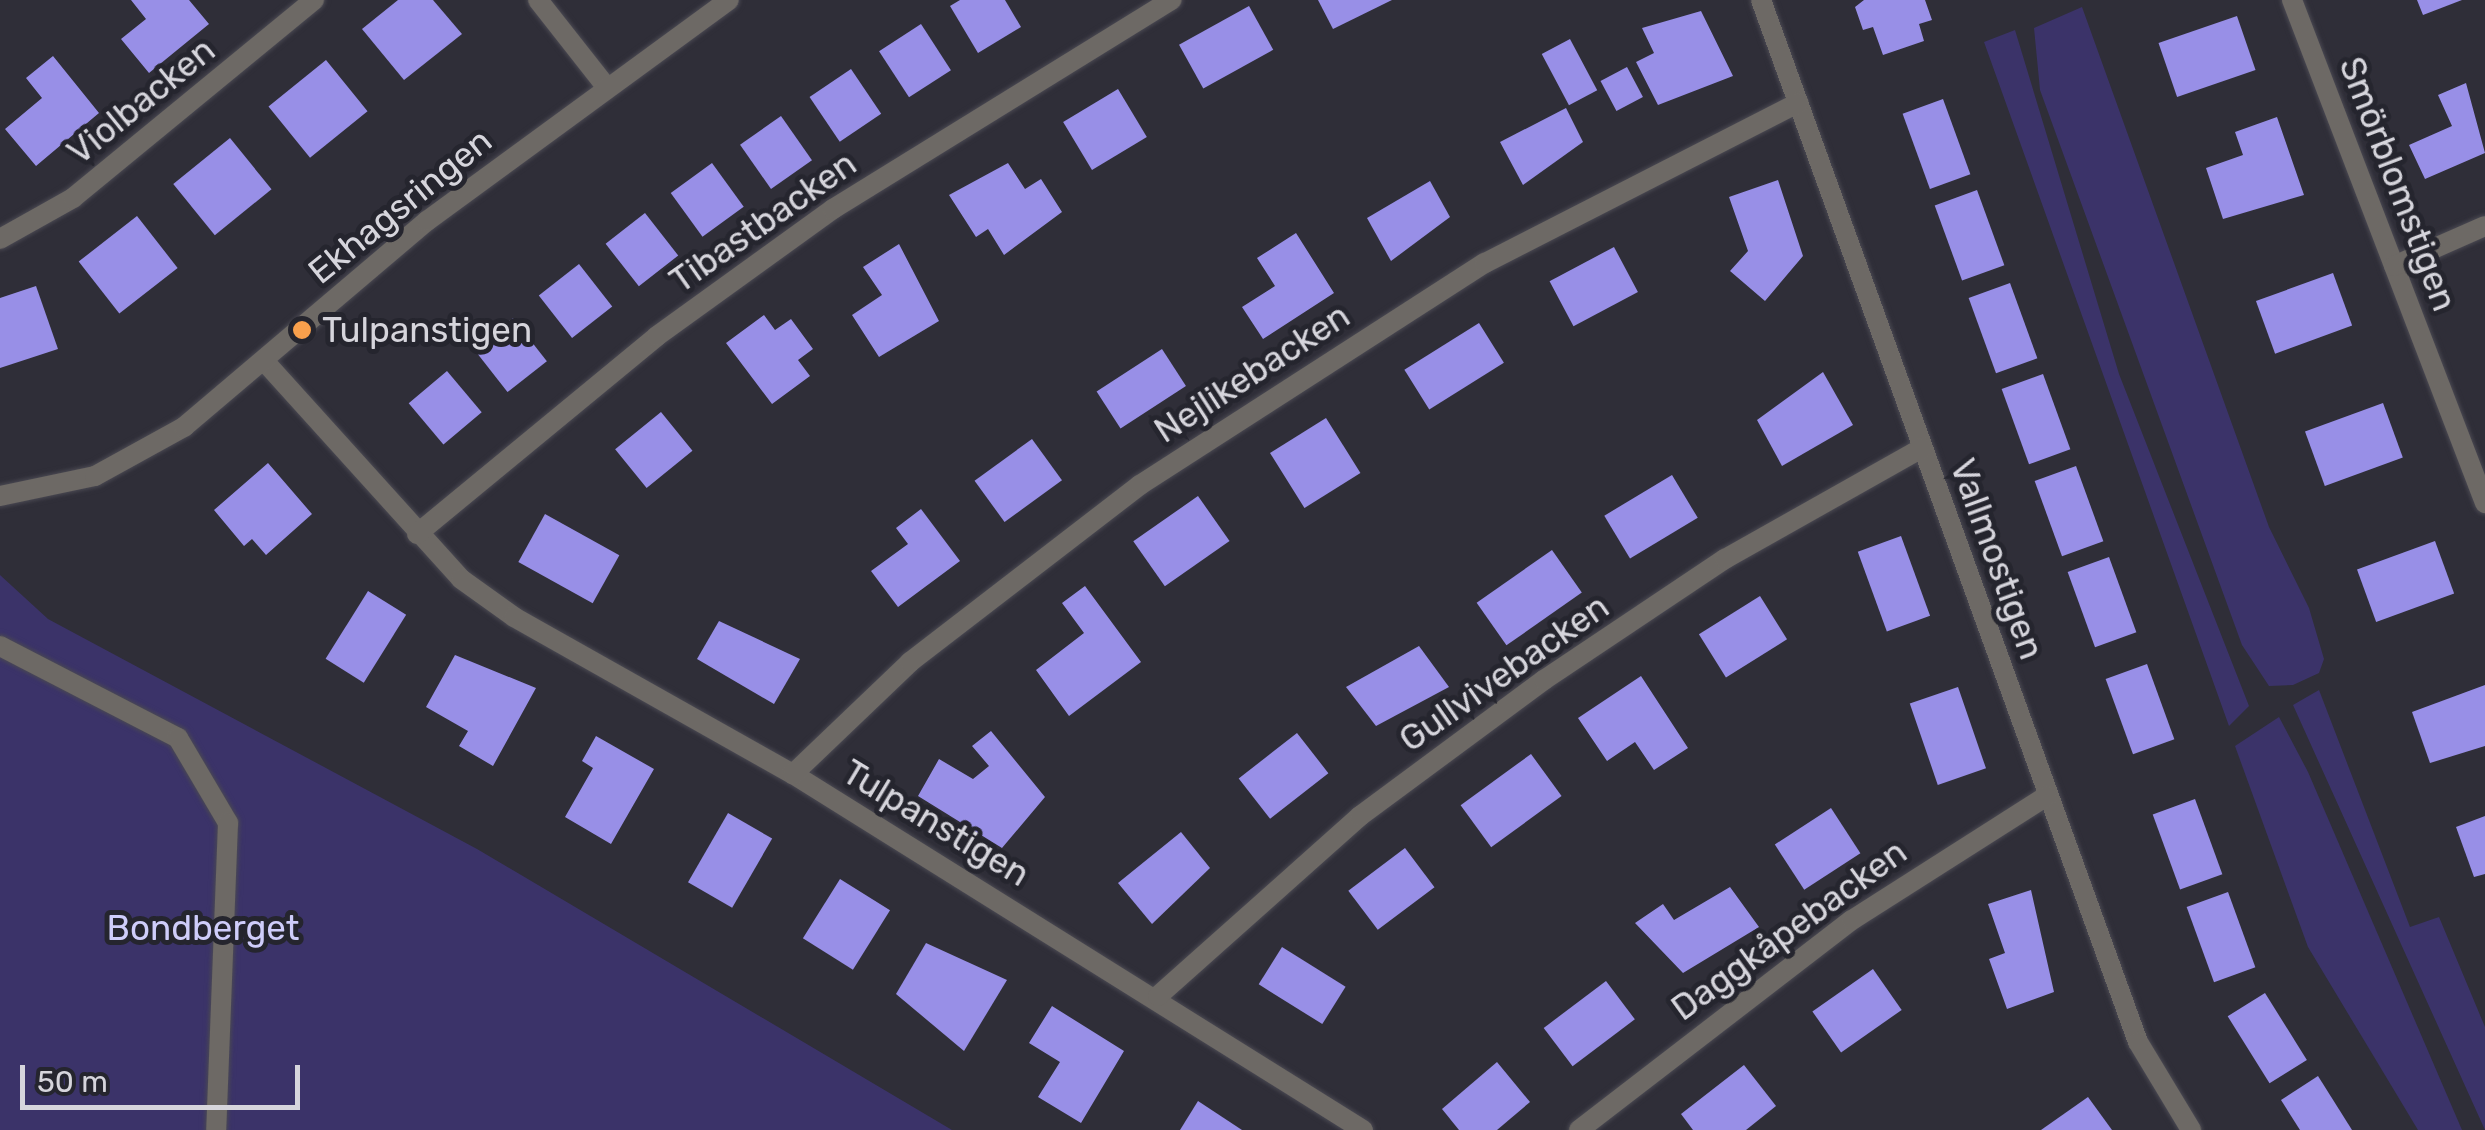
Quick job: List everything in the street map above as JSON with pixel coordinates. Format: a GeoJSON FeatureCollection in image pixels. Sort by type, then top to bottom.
{"type":"FeatureCollection","features":[{"type":"Feature","properties":{"kind":"street","name":"Violbacken"},"geometry":{"type":"LineString","coordinates":[[0,239],[73,198],[314,0]]}},
{"type":"Feature","properties":{"kind":"street"},"geometry":{"type":"LineString","coordinates":[[538,0],[605,86]]}},
{"type":"Feature","properties":{"kind":"street","name":"Ekhagsringen"},"geometry":{"type":"LineString","coordinates":[[0,496],[95,476],[184,427],[266,363],[428,221],[605,86],[729,0]]}},
{"type":"Feature","properties":{"kind":"street","name":"Tibastbacken"},"geometry":{"type":"LineString","coordinates":[[417,534],[657,336],[833,209],[1172,0]]}},
{"type":"Feature","properties":{"kind":"street","name":"Vallmostigen"},"geometry":{"type":"LineString","coordinates":[[1761,0],[2138,1042],[2191,1130]]}},
{"type":"Feature","properties":{"kind":"street","name":"Smörblomstigen"},"geometry":{"type":"LineString","coordinates":[[2292,0],[2485,503]]}},
{"type":"Feature","properties":{"kind":"street","name":"Nejlikebacken"},"geometry":{"type":"LineString","coordinates":[[793,774],[910,662],[1140,484],[1485,264],[1798,103]]}},
{"type":"Feature","properties":{"kind":"street"},"geometry":{"type":"LineString","coordinates":[[2394,266],[2485,226]]}},
{"type":"Feature","properties":{"kind":"street","name":"Tulpanstigen"},"geometry":{"type":"LineString","coordinates":[[266,363],[417,534],[514,617],[793,774],[1158,996],[1363,1130]]}},
{"type":"Feature","properties":{"kind":"street","name":"Gullvivebacken"},"geometry":{"type":"LineString","coordinates":[[1158,996],[1360,816],[1544,680],[1725,559],[1922,448]]}},
{"type":"Feature","properties":{"kind":"street"},"geometry":{"type":"LineString","coordinates":[[0,646],[178,738],[228,823],[216,1130]]}},
{"type":"Feature","properties":{"kind":"street","name":"Daggkåpebacken"},"geometry":{"type":"LineString","coordinates":[[1579,1130],[1852,920],[2047,796]]}},
{"type":"Feature","properties":{"kind":"green space"},"geometry":{"type":"Polygon","coordinates":[[[2082,7],[2269,527],[2309,608],[2324,659],[2319,673],[2293,685],[2269,686],[2242,645],[2040,90],[2034,28],[2082,7]]]}},
{"type":"Feature","properties":{"kind":"green space"},"geometry":{"type":"Polygon","coordinates":[[[2015,30],[2119,374],[2249,706],[2229,726],[1984,42],[2015,30]]]}},
{"type":"Feature","properties":{"kind":"green space","name":"Bondberget"},"geometry":{"type":"Polygon","coordinates":[[[0,575],[48,619],[477,849],[952,1130],[0,1130],[0,575]]]}},
{"type":"Feature","properties":{"kind":"green space"},"geometry":{"type":"Polygon","coordinates":[[[2319,690],[2410,927],[2439,917],[2485,1027],[2485,1130],[2293,705],[2319,690]]]}},
{"type":"Feature","properties":{"kind":"green space"},"geometry":{"type":"Polygon","coordinates":[[[2279,717],[2308,772],[2462,1130],[2418,1130],[2308,947],[2235,746],[2279,717]]]}},
{"type":"Feature","properties":{"kind":"building"},"geometry":{"type":"Polygon","coordinates":[[[131,0],[189,0],[209,24],[149,73],[121,39],[146,19],[131,0]]]}},
{"type":"Feature","properties":{"kind":"building"},"geometry":{"type":"Polygon","coordinates":[[[398,0],[433,0],[462,34],[404,80],[362,29],[398,0]]]}},
{"type":"Feature","properties":{"kind":"building"},"geometry":{"type":"Polygon","coordinates":[[[960,0],[1005,0],[1021,27],[978,53],[950,6],[960,0]]]}},
{"type":"Feature","properties":{"kind":"building"},"geometry":{"type":"Polygon","coordinates":[[[1318,0],[1392,0],[1333,29],[1318,0]]]}},
{"type":"Feature","properties":{"kind":"building"},"geometry":{"type":"Polygon","coordinates":[[[1864,0],[1925,0],[1932,20],[1919,24],[1924,41],[1883,55],[1873,27],[1863,30],[1855,7],[1864,0]]]}},
{"type":"Feature","properties":{"kind":"building"},"geometry":{"type":"Polygon","coordinates":[[[2417,0],[2462,0],[2423,15],[2417,0]]]}},
{"type":"Feature","properties":{"kind":"building"},"geometry":{"type":"Polygon","coordinates":[[[1249,6],[1273,50],[1203,89],[1179,45],[1249,6]]]}},
{"type":"Feature","properties":{"kind":"building"},"geometry":{"type":"Polygon","coordinates":[[[1701,11],[1733,76],[1658,105],[1636,62],[1654,53],[1642,28],[1701,11]]]}},
{"type":"Feature","properties":{"kind":"building"},"geometry":{"type":"Polygon","coordinates":[[[2237,16],[2256,70],[2177,97],[2159,43],[2237,16]]]}},
{"type":"Feature","properties":{"kind":"building"},"geometry":{"type":"Polygon","coordinates":[[[921,24],[951,70],[909,97],[879,51],[921,24]]]}},
{"type":"Feature","properties":{"kind":"building"},"geometry":{"type":"Polygon","coordinates":[[[1570,39],[1597,90],[1569,105],[1542,54],[1570,39]]]}},
{"type":"Feature","properties":{"kind":"building"},"geometry":{"type":"Polygon","coordinates":[[[53,56],[99,113],[36,166],[5,129],[42,98],[26,78],[53,56]]]}},
{"type":"Feature","properties":{"kind":"building"},"geometry":{"type":"Polygon","coordinates":[[[326,60],[368,111],[310,158],[268,107],[326,60]]]}},
{"type":"Feature","properties":{"kind":"building"},"geometry":{"type":"Polygon","coordinates":[[[1627,67],[1643,97],[1616,111],[1601,81],[1627,67]]]}},
{"type":"Feature","properties":{"kind":"building"},"geometry":{"type":"Polygon","coordinates":[[[851,69],[881,114],[840,142],[810,97],[851,69]]]}},
{"type":"Feature","properties":{"kind":"building"},"geometry":{"type":"Polygon","coordinates":[[[2466,83],[2485,153],[2425,179],[2409,145],[2452,126],[2438,95],[2466,83]]]}},
{"type":"Feature","properties":{"kind":"building"},"geometry":{"type":"Polygon","coordinates":[[[1118,89],[1147,137],[1092,170],[1063,122],[1118,89]]]}},
{"type":"Feature","properties":{"kind":"building"},"geometry":{"type":"Polygon","coordinates":[[[1943,99],[1970,174],[1930,189],[1903,114],[1943,99]]]}},
{"type":"Feature","properties":{"kind":"building"},"geometry":{"type":"Polygon","coordinates":[[[1566,108],[1583,142],[1523,185],[1500,142],[1566,108]]]}},
{"type":"Feature","properties":{"kind":"building"},"geometry":{"type":"Polygon","coordinates":[[[781,116],[812,160],[771,189],[740,145],[781,116]]]}},
{"type":"Feature","properties":{"kind":"building"},"geometry":{"type":"Polygon","coordinates":[[[2277,117],[2304,195],[2223,219],[2206,168],[2243,155],[2235,132],[2277,117]]]}},
{"type":"Feature","properties":{"kind":"building"},"geometry":{"type":"Polygon","coordinates":[[[230,138],[272,189],[215,235],[173,184],[230,138]]]}},
{"type":"Feature","properties":{"kind":"building"},"geometry":{"type":"Polygon","coordinates":[[[712,163],[744,207],[702,237],[671,193],[712,163]]]}},
{"type":"Feature","properties":{"kind":"building"},"geometry":{"type":"Polygon","coordinates":[[[1008,163],[1025,189],[1041,179],[1062,212],[1004,255],[988,229],[976,237],[949,195],[1008,163]]]}},
{"type":"Feature","properties":{"kind":"building"},"geometry":{"type":"Polygon","coordinates":[[[1778,180],[1803,256],[1765,301],[1730,271],[1748,251],[1729,197],[1778,180]]]}},
{"type":"Feature","properties":{"kind":"building"},"geometry":{"type":"Polygon","coordinates":[[[1430,181],[1450,217],[1391,261],[1367,218],[1430,181]]]}},
{"type":"Feature","properties":{"kind":"building"},"geometry":{"type":"Polygon","coordinates":[[[1977,190],[2004,265],[1962,281],[1935,205],[1977,190]]]}},
{"type":"Feature","properties":{"kind":"building"},"geometry":{"type":"Polygon","coordinates":[[[645,213],[678,256],[639,286],[606,244],[645,213]]]}},
{"type":"Feature","properties":{"kind":"building"},"geometry":{"type":"Polygon","coordinates":[[[137,216],[178,268],[119,314],[79,262],[137,216]]]}},
{"type":"Feature","properties":{"kind":"building"},"geometry":{"type":"Polygon","coordinates":[[[1296,233],[1334,293],[1263,339],[1242,307],[1275,286],[1257,258],[1296,233]]]}},
{"type":"Feature","properties":{"kind":"building"},"geometry":{"type":"Polygon","coordinates":[[[899,244],[939,321],[879,357],[852,315],[882,295],[863,267],[899,244]]]}},
{"type":"Feature","properties":{"kind":"building"},"geometry":{"type":"Polygon","coordinates":[[[1614,247],[1638,292],[1573,326],[1550,281],[1614,247]]]}},
{"type":"Feature","properties":{"kind":"building"},"geometry":{"type":"Polygon","coordinates":[[[579,264],[612,307],[572,338],[539,295],[579,264]]]}},
{"type":"Feature","properties":{"kind":"building"},"geometry":{"type":"Polygon","coordinates":[[[2333,273],[2352,326],[2275,354],[2256,301],[2333,273]]]}},
{"type":"Feature","properties":{"kind":"building"},"geometry":{"type":"Polygon","coordinates":[[[2010,283],[2037,358],[1996,373],[1969,298],[2010,283]]]}},
{"type":"Feature","properties":{"kind":"building"},"geometry":{"type":"Polygon","coordinates":[[[36,286],[58,349],[0,368],[0,298],[36,286]]]}},
{"type":"Feature","properties":{"kind":"building"},"geometry":{"type":"Polygon","coordinates":[[[764,315],[775,330],[791,319],[813,349],[798,360],[810,376],[772,404],[726,343],[764,315]]]}},
{"type":"Feature","properties":{"kind":"building"},"geometry":{"type":"Polygon","coordinates":[[[513,318],[547,361],[507,392],[474,349],[513,318]]]}},
{"type":"Feature","properties":{"kind":"building"},"geometry":{"type":"Polygon","coordinates":[[[1479,323],[1504,363],[1429,409],[1404,370],[1479,323]]]}},
{"type":"Feature","properties":{"kind":"building"},"geometry":{"type":"Polygon","coordinates":[[[1162,349],[1186,386],[1121,428],[1097,391],[1162,349]]]}},
{"type":"Feature","properties":{"kind":"building"},"geometry":{"type":"Polygon","coordinates":[[[447,371],[482,412],[443,445],[409,403],[447,371]]]}},
{"type":"Feature","properties":{"kind":"building"},"geometry":{"type":"Polygon","coordinates":[[[1823,372],[1853,425],[1782,466],[1757,420],[1823,372]]]}},
{"type":"Feature","properties":{"kind":"building"},"geometry":{"type":"Polygon","coordinates":[[[2043,374],[2070,449],[2029,464],[2002,389],[2043,374]]]}},
{"type":"Feature","properties":{"kind":"building"},"geometry":{"type":"Polygon","coordinates":[[[2383,403],[2403,458],[2325,486],[2305,431],[2383,403]]]}},
{"type":"Feature","properties":{"kind":"building"},"geometry":{"type":"Polygon","coordinates":[[[661,412],[692,451],[647,488],[615,449],[661,412]]]}},
{"type":"Feature","properties":{"kind":"building"},"geometry":{"type":"Polygon","coordinates":[[[1326,418],[1360,473],[1304,508],[1270,453],[1326,418]]]}},
{"type":"Feature","properties":{"kind":"building"},"geometry":{"type":"Polygon","coordinates":[[[1032,439],[1062,480],[1005,522],[975,481],[1032,439]]]}},
{"type":"Feature","properties":{"kind":"building"},"geometry":{"type":"Polygon","coordinates":[[[268,463],[312,514],[266,555],[252,539],[244,546],[214,510],[268,463]]]}},
{"type":"Feature","properties":{"kind":"building"},"geometry":{"type":"Polygon","coordinates":[[[2076,466],[2103,541],[2062,556],[2035,481],[2076,466]]]}},
{"type":"Feature","properties":{"kind":"building"},"geometry":{"type":"Polygon","coordinates":[[[1672,475],[1698,518],[1630,559],[1604,516],[1672,475]]]}},
{"type":"Feature","properties":{"kind":"building"},"geometry":{"type":"Polygon","coordinates":[[[1198,496],[1230,541],[1165,586],[1133,541],[1198,496]]]}},
{"type":"Feature","properties":{"kind":"building"},"geometry":{"type":"Polygon","coordinates":[[[921,509],[960,561],[898,607],[871,571],[908,544],[896,528],[921,509]]]}},
{"type":"Feature","properties":{"kind":"building"},"geometry":{"type":"Polygon","coordinates":[[[545,514],[619,555],[593,603],[518,562],[545,514]]]}},
{"type":"Feature","properties":{"kind":"building"},"geometry":{"type":"Polygon","coordinates":[[[1901,536],[1930,616],[1887,632],[1858,552],[1901,536]]]}},
{"type":"Feature","properties":{"kind":"building"},"geometry":{"type":"Polygon","coordinates":[[[2435,541],[2454,594],[2376,622],[2357,569],[2435,541]]]}},
{"type":"Feature","properties":{"kind":"building"},"geometry":{"type":"Polygon","coordinates":[[[1552,550],[1582,593],[1506,645],[1477,603],[1552,550]]]}},
{"type":"Feature","properties":{"kind":"building"},"geometry":{"type":"Polygon","coordinates":[[[2109,557],[2136,632],[2095,647],[2068,572],[2109,557]]]}},
{"type":"Feature","properties":{"kind":"building"},"geometry":{"type":"Polygon","coordinates":[[[1085,586],[1141,662],[1069,716],[1036,670],[1084,633],[1062,603],[1085,586]]]}},
{"type":"Feature","properties":{"kind":"building"},"geometry":{"type":"Polygon","coordinates":[[[368,591],[406,615],[364,683],[326,659],[368,591]]]}},
{"type":"Feature","properties":{"kind":"building"},"geometry":{"type":"Polygon","coordinates":[[[1760,596],[1787,639],[1726,677],[1699,634],[1760,596]]]}},
{"type":"Feature","properties":{"kind":"building"},"geometry":{"type":"Polygon","coordinates":[[[719,621],[800,659],[774,704],[697,659],[719,621]]]}},
{"type":"Feature","properties":{"kind":"building"},"geometry":{"type":"Polygon","coordinates":[[[1419,646],[1449,687],[1376,726],[1346,687],[1419,646]]]}},
{"type":"Feature","properties":{"kind":"building"},"geometry":{"type":"Polygon","coordinates":[[[455,655],[536,688],[493,766],[459,746],[468,731],[426,707],[455,655]]]}},
{"type":"Feature","properties":{"kind":"building"},"geometry":{"type":"Polygon","coordinates":[[[2147,664],[2174,739],[2133,754],[2106,679],[2147,664]]]}},
{"type":"Feature","properties":{"kind":"building"},"geometry":{"type":"Polygon","coordinates":[[[1641,676],[1688,748],[1654,770],[1635,742],[1607,761],[1578,718],[1641,676]]]}},
{"type":"Feature","properties":{"kind":"building"},"geometry":{"type":"Polygon","coordinates":[[[2485,685],[2485,746],[2430,763],[2412,712],[2485,685]]]}},
{"type":"Feature","properties":{"kind":"building"},"geometry":{"type":"Polygon","coordinates":[[[1958,687],[1986,768],[1938,785],[1910,704],[1958,687]]]}},
{"type":"Feature","properties":{"kind":"building"},"geometry":{"type":"Polygon","coordinates":[[[991,731],[1045,797],[1002,848],[918,796],[939,759],[973,779],[989,766],[972,746],[991,731]]]}},
{"type":"Feature","properties":{"kind":"building"},"geometry":{"type":"Polygon","coordinates":[[[1297,733],[1328,773],[1270,819],[1239,779],[1297,733]]]}},
{"type":"Feature","properties":{"kind":"building"},"geometry":{"type":"Polygon","coordinates":[[[596,736],[654,769],[611,844],[565,817],[593,768],[582,761],[596,736]]]}},
{"type":"Feature","properties":{"kind":"building"},"geometry":{"type":"Polygon","coordinates":[[[1531,754],[1562,796],[1491,847],[1461,805],[1531,754]]]}},
{"type":"Feature","properties":{"kind":"building"},"geometry":{"type":"Polygon","coordinates":[[[2195,799],[2222,874],[2180,890],[2153,814],[2195,799]]]}},
{"type":"Feature","properties":{"kind":"building"},"geometry":{"type":"Polygon","coordinates":[[[1831,808],[1860,853],[1804,890],[1775,844],[1831,808]]]}},
{"type":"Feature","properties":{"kind":"building"},"geometry":{"type":"Polygon","coordinates":[[[728,813],[772,838],[732,908],[688,882],[728,813]]]}},
{"type":"Feature","properties":{"kind":"building"},"geometry":{"type":"Polygon","coordinates":[[[2485,816],[2485,874],[2474,877],[2456,827],[2485,816]]]}},
{"type":"Feature","properties":{"kind":"building"},"geometry":{"type":"Polygon","coordinates":[[[1181,832],[1210,868],[1152,924],[1118,883],[1181,832]]]}},
{"type":"Feature","properties":{"kind":"building"},"geometry":{"type":"Polygon","coordinates":[[[1405,848],[1434,887],[1378,930],[1348,891],[1405,848]]]}},
{"type":"Feature","properties":{"kind":"building"},"geometry":{"type":"Polygon","coordinates":[[[840,879],[890,910],[853,970],[803,938],[840,879]]]}},
{"type":"Feature","properties":{"kind":"building"},"geometry":{"type":"Polygon","coordinates":[[[1730,887],[1759,927],[1683,973],[1635,923],[1663,904],[1674,920],[1730,887]]]}},
{"type":"Feature","properties":{"kind":"building"},"geometry":{"type":"Polygon","coordinates":[[[2031,890],[2054,992],[2007,1009],[1989,959],[2005,953],[1988,904],[2031,890]]]}},
{"type":"Feature","properties":{"kind":"building"},"geometry":{"type":"Polygon","coordinates":[[[2228,892],[2255,967],[2214,982],[2187,907],[2228,892]]]}},
{"type":"Feature","properties":{"kind":"building"},"geometry":{"type":"Polygon","coordinates":[[[926,943],[1007,980],[964,1051],[896,994],[926,943]]]}},
{"type":"Feature","properties":{"kind":"building"},"geometry":{"type":"Polygon","coordinates":[[[1282,947],[1346,987],[1322,1024],[1259,984],[1282,947]]]}},
{"type":"Feature","properties":{"kind":"building"},"geometry":{"type":"Polygon","coordinates":[[[1873,969],[1902,1010],[1841,1052],[1812,1011],[1873,969]]]}},
{"type":"Feature","properties":{"kind":"building"},"geometry":{"type":"Polygon","coordinates":[[[1606,981],[1635,1019],[1573,1066],[1544,1028],[1606,981]]]}},
{"type":"Feature","properties":{"kind":"building"},"geometry":{"type":"Polygon","coordinates":[[[2265,993],[2307,1060],[2270,1083],[2228,1016],[2265,993]]]}},
{"type":"Feature","properties":{"kind":"building"},"geometry":{"type":"Polygon","coordinates":[[[1052,1006],[1124,1051],[1081,1123],[1038,1097],[1060,1062],[1029,1043],[1052,1006]]]}},
{"type":"Feature","properties":{"kind":"building"},"geometry":{"type":"Polygon","coordinates":[[[1497,1062],[1530,1102],[1497,1130],[1459,1130],[1442,1109],[1497,1062]]]}},
{"type":"Feature","properties":{"kind":"building"},"geometry":{"type":"Polygon","coordinates":[[[1744,1065],[1776,1106],[1746,1130],[1693,1130],[1681,1114],[1744,1065]]]}},
{"type":"Feature","properties":{"kind":"building"},"geometry":{"type":"Polygon","coordinates":[[[2318,1076],[2352,1130],[2300,1130],[2281,1100],[2318,1076]]]}},
{"type":"Feature","properties":{"kind":"building"},"geometry":{"type":"Polygon","coordinates":[[[2088,1097],[2112,1130],[2041,1130],[2088,1097]]]}},
{"type":"Feature","properties":{"kind":"building"},"geometry":{"type":"Polygon","coordinates":[[[1198,1101],[1242,1130],[1180,1130],[1198,1101]]]}},
{"type":"Feature","properties":{"kind":"place","name":"Tulpanstigen"},"geometry":{"type":"Point","coordinates":[302,330]}}]}
